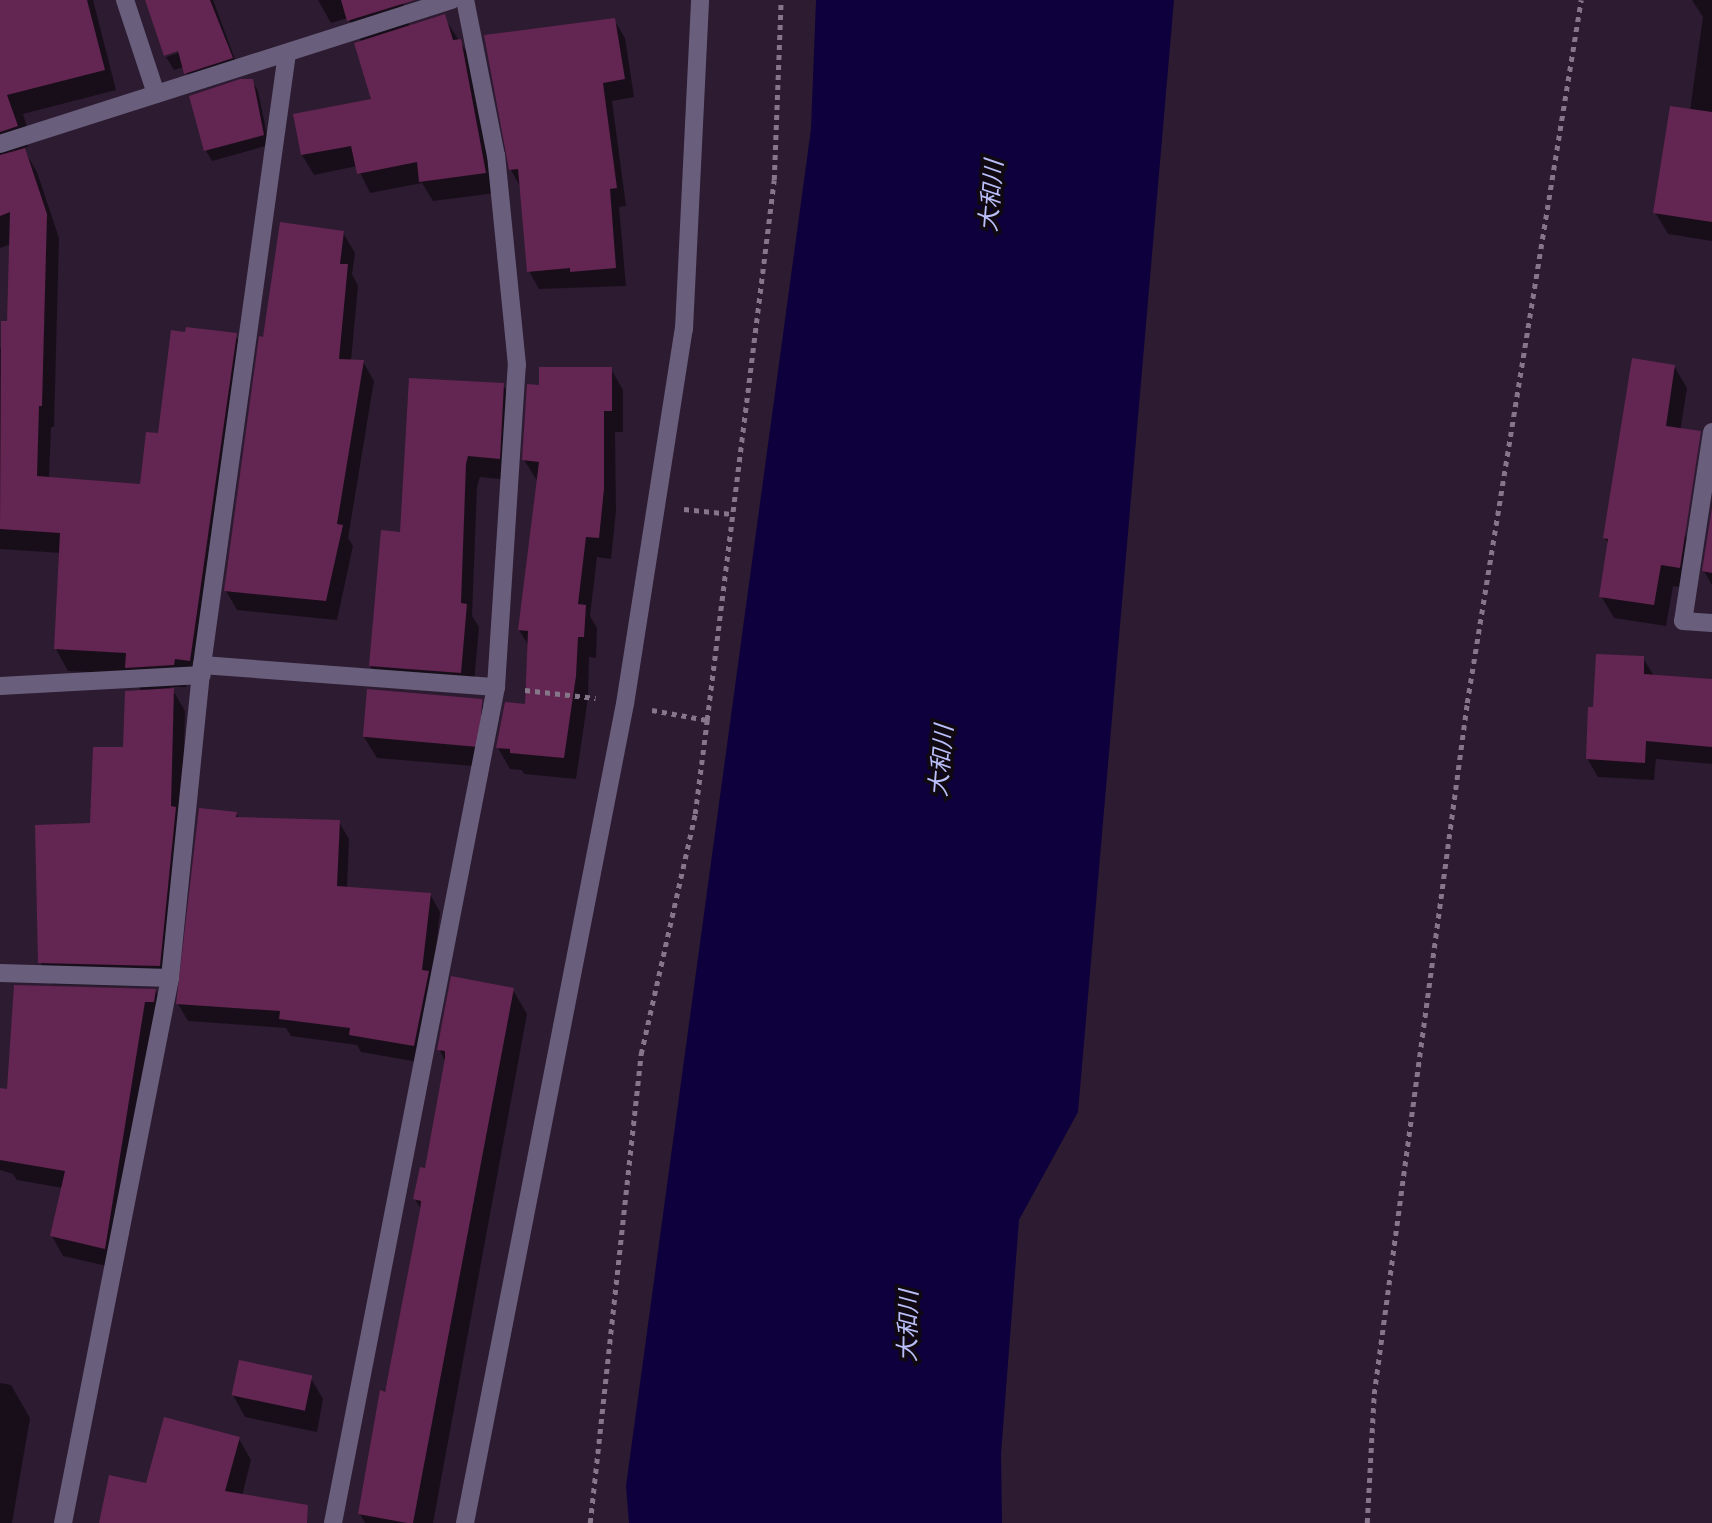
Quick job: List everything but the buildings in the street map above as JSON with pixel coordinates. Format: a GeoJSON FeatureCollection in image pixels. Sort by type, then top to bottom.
{"type":"FeatureCollection","features":[{"type":"Feature","properties":{"kind":"street"},"geometry":{"type":"LineString","coordinates":[[125,0],[156,94]]}},
{"type":"Feature","properties":{"kind":"street"},"geometry":{"type":"LineString","coordinates":[[0,144],[452,0]]}},
{"type":"Feature","properties":{"kind":"street"},"geometry":{"type":"LineString","coordinates":[[333,1523],[496,687],[517,365],[496,156],[465,0]]}},
{"type":"Feature","properties":{"kind":"street"},"geometry":{"type":"LineString","coordinates":[[465,1523],[625,704],[684,329],[700,0]]}},
{"type":"Feature","properties":{"kind":"street"},"geometry":{"type":"LineString","coordinates":[[63,1523],[170,978],[202,670],[287,53]]}},
{"type":"Feature","properties":{"kind":"street"},"geometry":{"type":"LineString","coordinates":[[1712,432],[1683,621],[1712,623]]}},
{"type":"Feature","properties":{"kind":"street"},"geometry":{"type":"LineString","coordinates":[[0,686],[202,670],[496,687]]}},
{"type":"Feature","properties":{"kind":"street"},"geometry":{"type":"LineString","coordinates":[[0,973],[170,978]]}},
{"type":"Feature","properties":{"kind":"path"},"geometry":{"type":"LineString","coordinates":[[590,1523],[640,1054],[695,814],[707,720],[774,180],[781,0]]}},
{"type":"Feature","properties":{"kind":"path"},"geometry":{"type":"LineString","coordinates":[[1367,1523],[1374,1394],[1467,703],[1581,0]]}},
{"type":"Feature","properties":{"kind":"path"},"geometry":{"type":"LineString","coordinates":[[656,505],[732,514]]}},
{"type":"Feature","properties":{"kind":"path"},"geometry":{"type":"LineString","coordinates":[[496,687],[580,694]]}},
{"type":"Feature","properties":{"kind":"path"},"geometry":{"type":"LineString","coordinates":[[625,704],[707,720]]}},
{"type":"Feature","properties":{"kind":"water","name":"大和川"},"geometry":{"type":"Polygon","coordinates":[[[816,0],[1174,0],[1078,1112],[1019,1220],[1001,1454],[1002,1523],[629,1523],[626,1486],[811,129],[816,0]]]}}]}
